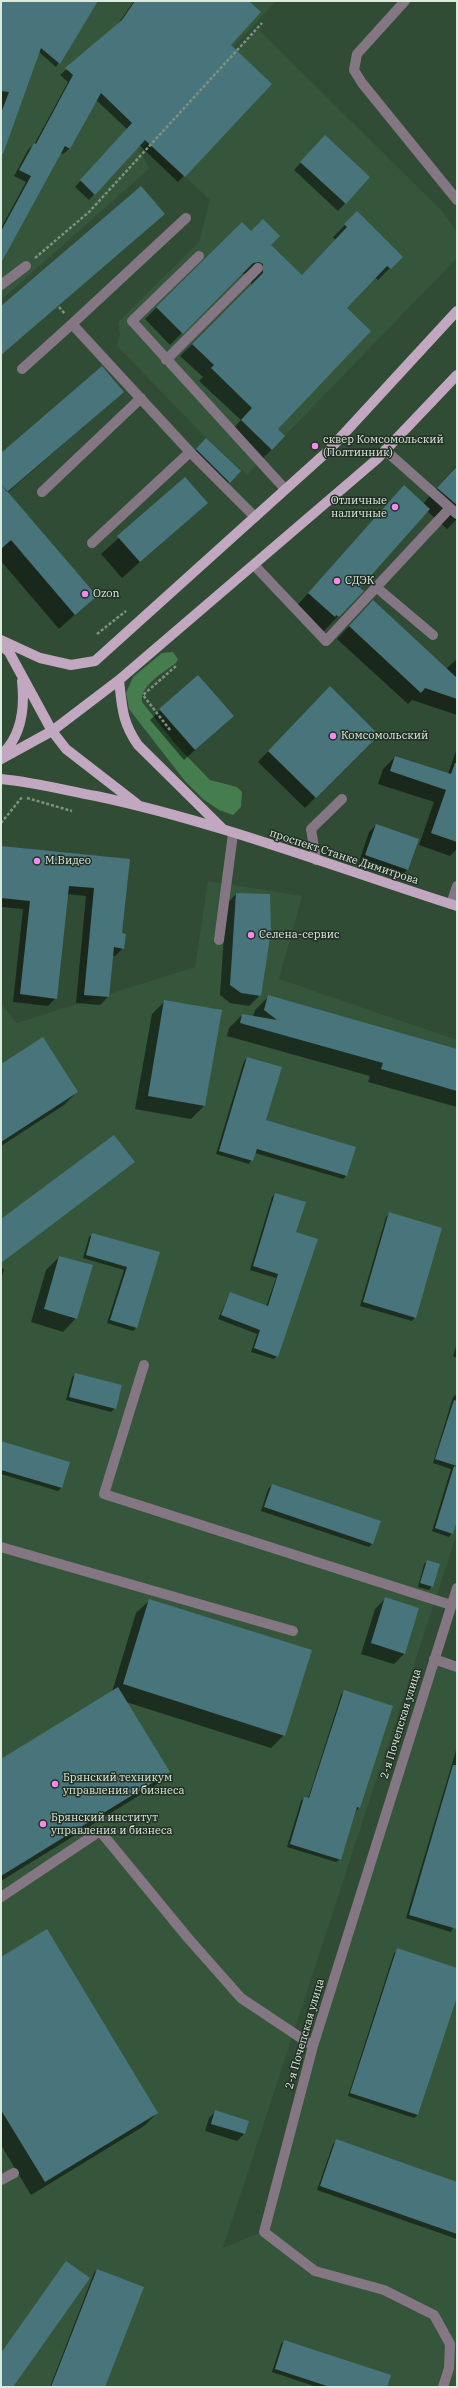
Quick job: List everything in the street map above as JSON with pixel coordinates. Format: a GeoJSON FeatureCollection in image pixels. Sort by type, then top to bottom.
{"type":"FeatureCollection","features":[{"type":"Feature","properties":{"kind":"main road"},"geometry":{"type":"LineString","coordinates":[[1,640],[40,658],[71,665],[95,661],[328,451],[457,312]]}},
{"type":"Feature","properties":{"kind":"main road"},"geometry":{"type":"LineString","coordinates":[[1,760],[52,732],[119,680],[254,565],[385,450],[457,375]]}},
{"type":"Feature","properties":{"kind":"main road"},"geometry":{"type":"LineString","coordinates":[[1,645],[9,652],[52,732],[66,749],[138,805]]}},
{"type":"Feature","properties":{"kind":"main road"},"geometry":{"type":"LineString","coordinates":[[1,755],[7,749],[20,726],[24,701],[21,675]]}},
{"type":"Feature","properties":{"kind":"main road","name":"проспект Станке Димитрова"},"geometry":{"type":"LineString","coordinates":[[119,680],[123,718],[138,744],[229,832]]}},
{"type":"Feature","properties":{"kind":"main road","name":"проспект Станке Димитрова"},"geometry":{"type":"LineString","coordinates":[[1,779],[25,781],[138,805],[229,832],[454,905]]}},
{"type":"Feature","properties":{"kind":"street"},"geometry":{"type":"LineString","coordinates":[[405,1],[358,54],[354,70],[362,83],[456,194]]}},
{"type":"Feature","properties":{"kind":"street"},"geometry":{"type":"LineString","coordinates":[[22,369],[186,218]]}},
{"type":"Feature","properties":{"kind":"street"},"geometry":{"type":"LineString","coordinates":[[199,256],[132,321],[285,489]]}},
{"type":"Feature","properties":{"kind":"street"},"geometry":{"type":"LineString","coordinates":[[1,285],[26,266]]}},
{"type":"Feature","properties":{"kind":"street"},"geometry":{"type":"LineString","coordinates":[[166,360],[258,268]]}},
{"type":"Feature","properties":{"kind":"street"},"geometry":{"type":"LineString","coordinates":[[72,324],[190,452],[255,517]]}},
{"type":"Feature","properties":{"kind":"street"},"geometry":{"type":"LineString","coordinates":[[42,492],[141,398]]}},
{"type":"Feature","properties":{"kind":"street"},"geometry":{"type":"LineString","coordinates":[[254,565],[326,641],[376,587],[454,511],[385,450]]}},
{"type":"Feature","properties":{"kind":"street"},"geometry":{"type":"LineString","coordinates":[[92,542],[190,452]]}},
{"type":"Feature","properties":{"kind":"street"},"geometry":{"type":"LineString","coordinates":[[376,587],[433,635]]}},
{"type":"Feature","properties":{"kind":"street"},"geometry":{"type":"LineString","coordinates":[[316,860],[311,828],[342,798]]}},
{"type":"Feature","properties":{"kind":"street"},"geometry":{"type":"LineString","coordinates":[[219,940],[229,832]]}},
{"type":"Feature","properties":{"kind":"street"},"geometry":{"type":"LineString","coordinates":[[454,905],[457,886]]}},
{"type":"Feature","properties":{"kind":"street"},"geometry":{"type":"LineString","coordinates":[[144,1365],[104,1494],[451,1606]]}},
{"type":"Feature","properties":{"kind":"street"},"geometry":{"type":"LineString","coordinates":[[1,1547],[293,1631]]}},
{"type":"Feature","properties":{"kind":"street","name":"2-я Почепская улица"},"geometry":{"type":"LineString","coordinates":[[444,2387],[449,2368],[450,2344],[434,2315],[384,2290],[315,2271],[264,2232],[312,2046],[457,1588]]}},
{"type":"Feature","properties":{"kind":"street"},"geometry":{"type":"LineString","coordinates":[[434,1659],[457,1667]]}},
{"type":"Feature","properties":{"kind":"street"},"geometry":{"type":"LineString","coordinates":[[1,1897],[100,1831],[188,1938],[241,1998],[312,2046]]}},
{"type":"Feature","properties":{"kind":"street"},"geometry":{"type":"LineString","coordinates":[[1,2180],[14,2173]]}},
{"type":"Feature","properties":{"kind":"path"},"geometry":{"type":"LineString","coordinates":[[26,266],[89,212],[262,23]]}},
{"type":"Feature","properties":{"kind":"path"},"geometry":{"type":"LineString","coordinates":[[97,634],[126,611]]}},
{"type":"Feature","properties":{"kind":"path"},"geometry":{"type":"LineString","coordinates":[[170,730],[143,695],[176,666]]}},
{"type":"Feature","properties":{"kind":"path"},"geometry":{"type":"LineString","coordinates":[[1,823],[4,822],[22,796],[72,811]]}},
{"type":"Feature","properties":{"kind":"shaded area"},"geometry":{"type":"Polygon","coordinates":[[[1,1],[276,1],[139,151],[150,168],[1,300],[1,1]]]}},
{"type":"Feature","properties":{"kind":"shaded area"},"geometry":{"type":"Polygon","coordinates":[[[258,29],[443,212],[457,232],[457,258],[247,475],[206,438],[117,346],[120,334],[118,322],[199,242],[210,200],[150,143],[258,29]]]}},
{"type":"Feature","properties":{"kind":"shaded area"},"geometry":{"type":"Polygon","coordinates":[[[173,652],[178,659],[176,663],[148,685],[144,690],[142,702],[177,746],[210,780],[237,787],[242,792],[241,807],[233,815],[219,810],[203,799],[185,781],[129,709],[126,693],[133,677],[162,653],[173,652]]]}},
{"type":"Feature","properties":{"kind":"shaded area"},"geometry":{"type":"Polygon","coordinates":[[[208,881],[302,896],[279,979],[457,1040],[457,1533],[223,2248],[264,2231],[313,2046],[434,1659],[457,1667],[457,2387],[1,2387],[1,1004],[17,1023],[195,967],[208,881]]]}},
{"type":"Feature","properties":{"kind":"building"},"geometry":{"type":"Polygon","coordinates":[[[1,1],[98,1],[60,64],[41,48],[3,154],[1,154],[1,113],[9,92],[1,91],[1,1]]]}},
{"type":"Feature","properties":{"kind":"building"},"geometry":{"type":"Polygon","coordinates":[[[135,1],[249,1],[261,12],[231,45],[272,84],[185,177],[145,140],[95,195],[80,180],[132,123],[101,93],[70,149],[65,146],[1,263],[1,231],[31,176],[19,170],[34,143],[36,144],[73,75],[65,68],[122,20],[135,1]]]}},
{"type":"Feature","properties":{"kind":"building"},"geometry":{"type":"Polygon","coordinates":[[[325,135],[370,177],[346,204],[300,162],[325,135]]]}},
{"type":"Feature","properties":{"kind":"building"},"geometry":{"type":"Polygon","coordinates":[[[141,186],[165,214],[1,355],[1,306],[141,186]]]}},
{"type":"Feature","properties":{"kind":"building"},"geometry":{"type":"Polygon","coordinates":[[[357,211],[403,257],[391,269],[387,266],[347,308],[371,331],[278,429],[285,436],[272,450],[241,420],[252,408],[211,368],[214,365],[192,344],[263,273],[263,264],[259,262],[253,263],[183,334],[156,307],[242,222],[251,231],[263,219],[280,236],[271,245],[302,275],[347,227],[344,224],[357,211]]]}},
{"type":"Feature","properties":{"kind":"building"},"geometry":{"type":"Polygon","coordinates":[[[102,366],[124,392],[7,492],[1,484],[1,453],[102,366]]]}},
{"type":"Feature","properties":{"kind":"building"},"geometry":{"type":"Polygon","coordinates":[[[206,438],[241,471],[230,483],[196,449],[206,438]]]}},
{"type":"Feature","properties":{"kind":"building"},"geometry":{"type":"Polygon","coordinates":[[[457,466],[457,505],[437,488],[457,466]]]}},
{"type":"Feature","properties":{"kind":"building"},"geometry":{"type":"Polygon","coordinates":[[[185,477],[208,503],[140,562],[117,536],[185,477]]]}},
{"type":"Feature","properties":{"kind":"building"},"geometry":{"type":"Polygon","coordinates":[[[1,484],[97,596],[75,615],[11,540],[1,549],[1,484]]]}},
{"type":"Feature","properties":{"kind":"building"},"geometry":{"type":"Polygon","coordinates":[[[404,485],[430,509],[360,588],[364,591],[339,617],[336,615],[335,617],[308,593],[404,485]]]}},
{"type":"Feature","properties":{"kind":"building"},"geometry":{"type":"Polygon","coordinates":[[[373,600],[457,678],[457,699],[425,688],[421,693],[349,626],[373,600]]]}},
{"type":"Feature","properties":{"kind":"building"},"geometry":{"type":"Polygon","coordinates":[[[198,675],[234,716],[195,750],[159,709],[198,675]]]}},
{"type":"Feature","properties":{"kind":"building"},"geometry":{"type":"Polygon","coordinates":[[[330,686],[379,735],[316,798],[268,751],[330,686]]]}},
{"type":"Feature","properties":{"kind":"building"},"geometry":{"type":"Polygon","coordinates":[[[395,756],[451,774],[455,763],[457,763],[457,842],[431,833],[446,790],[390,771],[395,756]]]}},
{"type":"Feature","properties":{"kind":"building"},"geometry":{"type":"Polygon","coordinates":[[[376,824],[419,839],[408,870],[365,855],[376,824]]]}},
{"type":"Feature","properties":{"kind":"building"},"geometry":{"type":"Polygon","coordinates":[[[1,846],[130,859],[122,933],[126,934],[124,949],[114,947],[109,997],[84,995],[94,888],[69,886],[57,999],[20,994],[30,901],[1,898],[1,846]]]}},
{"type":"Feature","properties":{"kind":"building"},"geometry":{"type":"Polygon","coordinates":[[[236,893],[270,894],[271,931],[261,996],[241,993],[230,985],[236,893]]]}},
{"type":"Feature","properties":{"kind":"building"},"geometry":{"type":"Polygon","coordinates":[[[268,995],[457,1049],[457,1091],[381,1069],[383,1063],[240,1023],[242,1014],[277,1020],[264,1010],[268,995]]]}},
{"type":"Feature","properties":{"kind":"building"},"geometry":{"type":"Polygon","coordinates":[[[164,1000],[222,1010],[205,1106],[148,1096],[164,1000]]]}},
{"type":"Feature","properties":{"kind":"building"},"geometry":{"type":"Polygon","coordinates":[[[43,1037],[78,1092],[1,1142],[1,1064],[43,1037]]]}},
{"type":"Feature","properties":{"kind":"building"},"geometry":{"type":"Polygon","coordinates":[[[247,1057],[282,1067],[266,1120],[356,1147],[347,1176],[257,1149],[253,1161],[219,1151],[247,1057]]]}},
{"type":"Feature","properties":{"kind":"building"},"geometry":{"type":"Polygon","coordinates":[[[114,1135],[135,1162],[1,1263],[1,1219],[114,1135]]]}},
{"type":"Feature","properties":{"kind":"building"},"geometry":{"type":"Polygon","coordinates":[[[275,1193],[306,1202],[296,1232],[318,1239],[278,1357],[254,1348],[260,1330],[221,1315],[230,1292],[268,1306],[278,1274],[253,1266],[275,1193]]]}},
{"type":"Feature","properties":{"kind":"building"},"geometry":{"type":"Polygon","coordinates":[[[389,1212],[442,1228],[416,1318],[363,1302],[389,1212]]]}},
{"type":"Feature","properties":{"kind":"building"},"geometry":{"type":"Polygon","coordinates":[[[92,1233],[160,1252],[137,1328],[110,1320],[127,1267],[86,1255],[92,1233]]]}},
{"type":"Feature","properties":{"kind":"building"},"geometry":{"type":"Polygon","coordinates":[[[59,1256],[93,1265],[77,1319],[44,1309],[59,1256]]]}},
{"type":"Feature","properties":{"kind":"building"},"geometry":{"type":"Polygon","coordinates":[[[75,1373],[122,1385],[116,1409],[69,1397],[75,1373]]]}},
{"type":"Feature","properties":{"kind":"building"},"geometry":{"type":"Polygon","coordinates":[[[454,1400],[457,1401],[457,1466],[435,1459],[454,1400]]]}},
{"type":"Feature","properties":{"kind":"building"},"geometry":{"type":"Polygon","coordinates":[[[1,1441],[70,1462],[62,1488],[1,1470],[1,1441]]]}},
{"type":"Feature","properties":{"kind":"building"},"geometry":{"type":"Polygon","coordinates":[[[454,1466],[457,1467],[457,1521],[453,1534],[435,1528],[454,1466]]]}},
{"type":"Feature","properties":{"kind":"building"},"geometry":{"type":"Polygon","coordinates":[[[272,1484],[381,1521],[373,1544],[264,1507],[272,1484]]]}},
{"type":"Feature","properties":{"kind":"building"},"geometry":{"type":"Polygon","coordinates":[[[427,1560],[440,1564],[433,1587],[420,1583],[427,1560]]]}},
{"type":"Feature","properties":{"kind":"building"},"geometry":{"type":"Polygon","coordinates":[[[385,1597],[419,1608],[405,1654],[371,1643],[385,1597]]]}},
{"type":"Feature","properties":{"kind":"building"},"geometry":{"type":"Polygon","coordinates":[[[149,1599],[312,1650],[285,1736],[123,1684],[149,1599]]]}},
{"type":"Feature","properties":{"kind":"building","name":"Брянский институт управления и бизнеса"},"geometry":{"type":"Polygon","coordinates":[[[118,1687],[170,1772],[1,1876],[1,1759],[118,1687]]]}},
{"type":"Feature","properties":{"kind":"building"},"geometry":{"type":"Polygon","coordinates":[[[344,1690],[393,1706],[360,1808],[357,1807],[341,1860],[290,1844],[304,1797],[309,1798],[344,1690]]]}},
{"type":"Feature","properties":{"kind":"building"},"geometry":{"type":"Polygon","coordinates":[[[453,1765],[457,1765],[457,1929],[409,1915],[453,1765]]]}},
{"type":"Feature","properties":{"kind":"building"},"geometry":{"type":"Polygon","coordinates":[[[47,1929],[158,2113],[45,2182],[1,2110],[1,1957],[47,1929]]]}},
{"type":"Feature","properties":{"kind":"building"},"geometry":{"type":"Polygon","coordinates":[[[397,1948],[457,1968],[457,1997],[418,2115],[350,2093],[397,1948]]]}},
{"type":"Feature","properties":{"kind":"building"},"geometry":{"type":"Polygon","coordinates":[[[215,2110],[249,2121],[245,2134],[211,2124],[215,2110]]]}},
{"type":"Feature","properties":{"kind":"building"},"geometry":{"type":"Polygon","coordinates":[[[336,2139],[457,2182],[457,2234],[320,2186],[336,2139]]]}},
{"type":"Feature","properties":{"kind":"building"},"geometry":{"type":"Polygon","coordinates":[[[66,2261],[90,2278],[13,2387],[1,2387],[1,2353],[66,2261]]]}},
{"type":"Feature","properties":{"kind":"building"},"geometry":{"type":"Polygon","coordinates":[[[97,2269],[144,2287],[105,2387],[51,2387],[97,2269]]]}},
{"type":"Feature","properties":{"kind":"building"},"geometry":{"type":"Polygon","coordinates":[[[284,2340],[391,2375],[387,2387],[330,2387],[275,2369],[284,2340]]]}},
{"type":"Feature","properties":{"kind":"place","name":"сквер Комсомольский (Полтинник)"},"geometry":{"type":"Point","coordinates":[315,446]}},
{"type":"Feature","properties":{"kind":"place","name":"Отличные наличные"},"geometry":{"type":"Point","coordinates":[395,507]}},
{"type":"Feature","properties":{"kind":"place","name":"СДЭК"},"geometry":{"type":"Point","coordinates":[337,581]}},
{"type":"Feature","properties":{"kind":"place","name":"Ozon"},"geometry":{"type":"Point","coordinates":[85,594]}},
{"type":"Feature","properties":{"kind":"place","name":"Комсомольский"},"geometry":{"type":"Point","coordinates":[333,736]}},
{"type":"Feature","properties":{"kind":"place","name":"М.Видео"},"geometry":{"type":"Point","coordinates":[37,861]}},
{"type":"Feature","properties":{"kind":"place","name":"Селена-сервис"},"geometry":{"type":"Point","coordinates":[251,935]}},
{"type":"Feature","properties":{"kind":"place","name":"Брянский техникум управления и бизнеса"},"geometry":{"type":"Point","coordinates":[55,1784]}},
{"type":"Feature","properties":{"kind":"place","name":"Брянский институт управления и бизнеса"},"geometry":{"type":"Point","coordinates":[43,1824]}}]}
